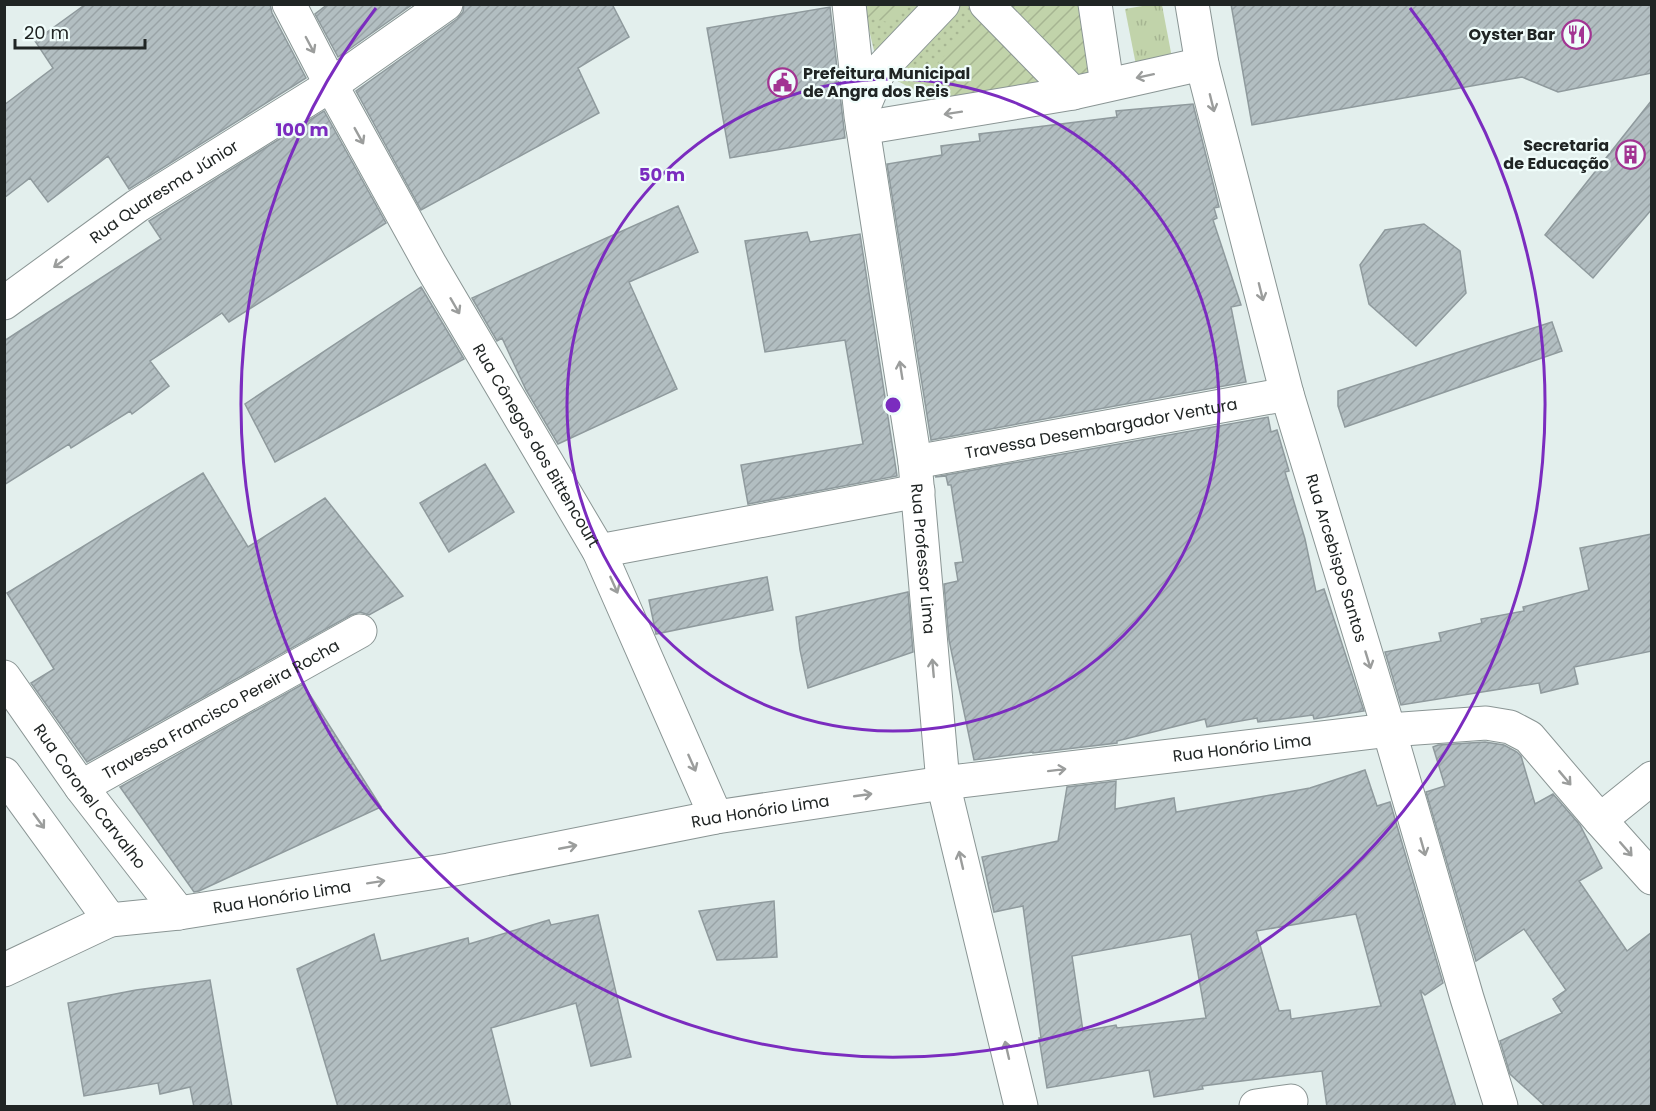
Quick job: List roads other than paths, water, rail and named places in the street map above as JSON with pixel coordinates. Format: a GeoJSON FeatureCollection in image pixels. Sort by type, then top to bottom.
{"type":"FeatureCollection","features":[{"type":"Feature","properties":{"kind":"street","name":"Rua Cônegos dos Bittencourt"},"geometry":{"type":"LineString","coordinates":[[289,4],[431,266],[599,551],[716,817]]}},
{"type":"Feature","properties":{"kind":"street","name":"Rua Quaresma Júnior"},"geometry":{"type":"LineString","coordinates":[[4,303],[137,206],[331,85],[446,4]]}},
{"type":"Feature","properties":{"kind":"street","name":"Rua Professor Lima"},"geometry":{"type":"LineString","coordinates":[[849,4],[862,122],[917,477],[943,783],[1021,1107]]}},
{"type":"Feature","properties":{"kind":"street"},"geometry":{"type":"LineString","coordinates":[[943,4],[879,71],[862,122],[1073,93],[1202,64]]}},
{"type":"Feature","properties":{"kind":"street"},"geometry":{"type":"LineString","coordinates":[[986,4],[1073,93]]}},
{"type":"Feature","properties":{"kind":"street"},"geometry":{"type":"LineString","coordinates":[[1095,4],[1107,84]]}},
{"type":"Feature","properties":{"kind":"street","name":"Rua Arcebispo Santos"},"geometry":{"type":"LineString","coordinates":[[1192,4],[1202,64],[1287,394],[1501,1107]]}},
{"type":"Feature","properties":{"kind":"street","name":"Travessa Desembargador Ventura"},"geometry":{"type":"LineString","coordinates":[[599,551],[1287,394]]}},
{"type":"Feature","properties":{"kind":"street","name":"Travessa Francisco Pereira Rocha"},"geometry":{"type":"LineString","coordinates":[[81,787],[360,631]]}},
{"type":"Feature","properties":{"kind":"street","name":"Rua Coronel Carvalho"},"geometry":{"type":"LineString","coordinates":[[4,677],[81,787],[179,912]]}},
{"type":"Feature","properties":{"kind":"street","name":"Rua Honório Lima"},"geometry":{"type":"LineString","coordinates":[[4,970],[110,920],[179,912],[449,870],[716,817],[943,783],[1389,730],[1486,723],[1510,727],[1529,737],[1600,820]]}},
{"type":"Feature","properties":{"kind":"street"},"geometry":{"type":"LineString","coordinates":[[4,774],[110,920]]}},
{"type":"Feature","properties":{"kind":"street"},"geometry":{"type":"LineString","coordinates":[[1652,778],[1600,820],[1652,878]]}},
{"type":"Feature","properties":{"kind":"street"},"geometry":{"type":"LineString","coordinates":[[1256,1107],[1291,1101]]}},
{"type":"Feature","properties":{"kind":"place","name":"Oyster Bar"},"geometry":{"type":"Point","coordinates":[1576,34]}},
{"type":"Feature","properties":{"kind":"place","name":"Prefeitura Municipal de Angra dos Reis"},"geometry":{"type":"Point","coordinates":[782,82]}},
{"type":"Feature","properties":{"kind":"place","name":"Secretaria de Educação"},"geometry":{"type":"Point","coordinates":[1630,154]}}]}
